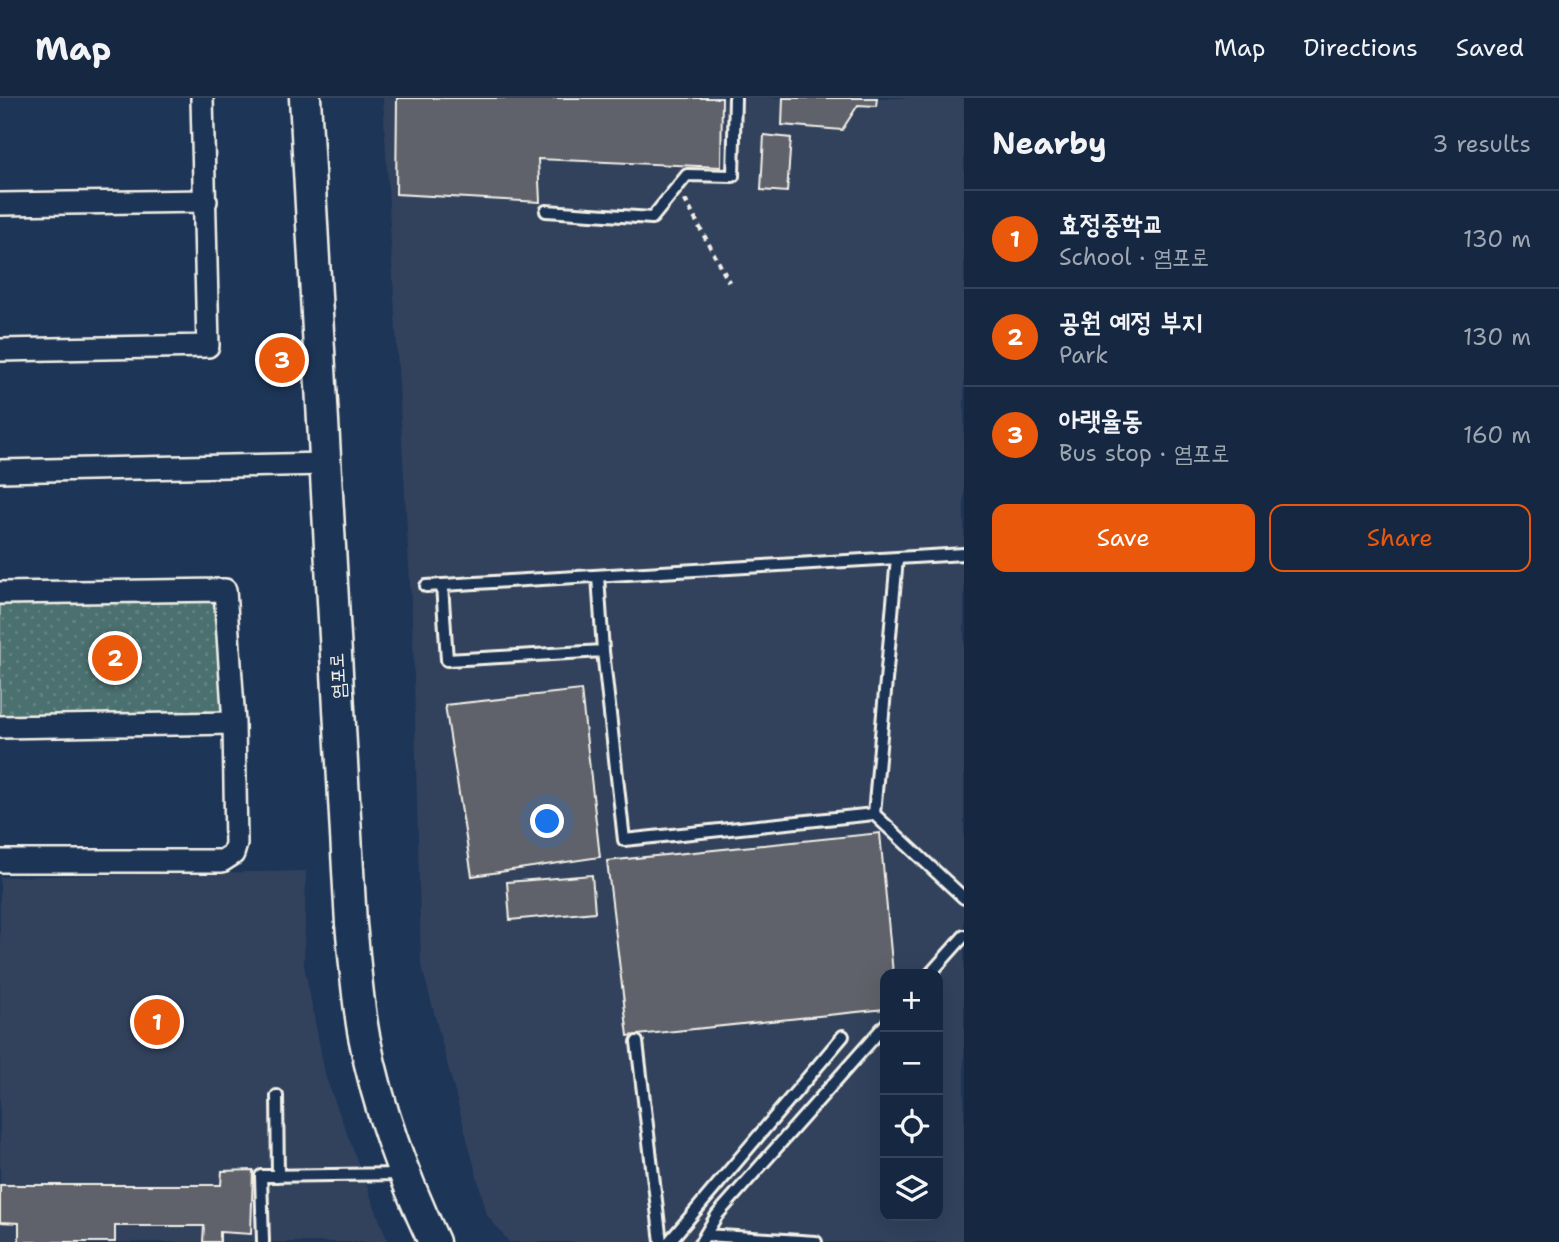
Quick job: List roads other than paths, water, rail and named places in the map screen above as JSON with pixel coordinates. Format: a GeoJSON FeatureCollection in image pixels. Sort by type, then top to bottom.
{"type":"FeatureCollection","features":[{"type":"Feature","properties":{"kind":"main road","name":"염포로"},"geometry":{"type":"LineString","coordinates":[[305,98],[352,938],[363,1034],[386,1125],[402,1174],[434,1242]]}},
{"type":"Feature","properties":{"kind":"street"},"geometry":{"type":"LineString","coordinates":[[0,349],[208,346],[202,98]]}},
{"type":"Feature","properties":{"kind":"street"},"geometry":{"type":"LineString","coordinates":[[0,204],[206,201]]}},
{"type":"Feature","properties":{"kind":"street"},"geometry":{"type":"LineString","coordinates":[[0,471],[325,464]]}},
{"type":"Feature","properties":{"kind":"street"},"geometry":{"type":"LineString","coordinates":[[0,593],[225,590],[234,723],[236,844],[233,855],[222,861],[0,861]]}},
{"type":"Feature","properties":{"kind":"street"},"geometry":{"type":"LineString","coordinates":[[0,727],[234,723]]}},
{"type":"Feature","properties":{"kind":"lane"},"geometry":{"type":"LineString","coordinates":[[546,211],[652,218],[687,175],[733,176],[735,98]]}},
{"type":"Feature","properties":{"kind":"lane"},"geometry":{"type":"LineString","coordinates":[[426,586],[964,554]]}},
{"type":"Feature","properties":{"kind":"lane"},"geometry":{"type":"LineString","coordinates":[[874,814],[897,558]]}},
{"type":"Feature","properties":{"kind":"lane"},"geometry":{"type":"LineString","coordinates":[[598,576],[603,652],[624,840],[874,814],[964,898]]}},
{"type":"Feature","properties":{"kind":"lane"},"geometry":{"type":"LineString","coordinates":[[442,585],[447,660],[603,652]]}},
{"type":"Feature","properties":{"kind":"lane"},"geometry":{"type":"LineString","coordinates":[[934,969],[964,936]]}},
{"type":"Feature","properties":{"kind":"lane"},"geometry":{"type":"LineString","coordinates":[[703,1238],[726,1206],[880,1031]]}},
{"type":"Feature","properties":{"kind":"lane"},"geometry":{"type":"LineString","coordinates":[[669,1242],[843,1036]]}},
{"type":"Feature","properties":{"kind":"lane"},"geometry":{"type":"LineString","coordinates":[[637,1042],[661,1242]]}},
{"type":"Feature","properties":{"kind":"lane"},"geometry":{"type":"LineString","coordinates":[[277,1096],[278,1176]]}},
{"type":"Feature","properties":{"kind":"lane"},"geometry":{"type":"LineString","coordinates":[[262,1242],[261,1176],[402,1174]]}},
{"type":"Feature","properties":{"kind":"lane"},"geometry":{"type":"LineString","coordinates":[[703,1238],[816,1242]]}},
{"type":"Feature","properties":{"kind":"place","name":"아랫율동"},"geometry":{"type":"Point","coordinates":[282,360]}},
{"type":"Feature","properties":{"kind":"place","name":"공원 예정 부지"},"geometry":{"type":"Point","coordinates":[115,658]}},
{"type":"Feature","properties":{"kind":"place","name":"효정중학교"},"geometry":{"type":"Point","coordinates":[157,1022]}}]}
